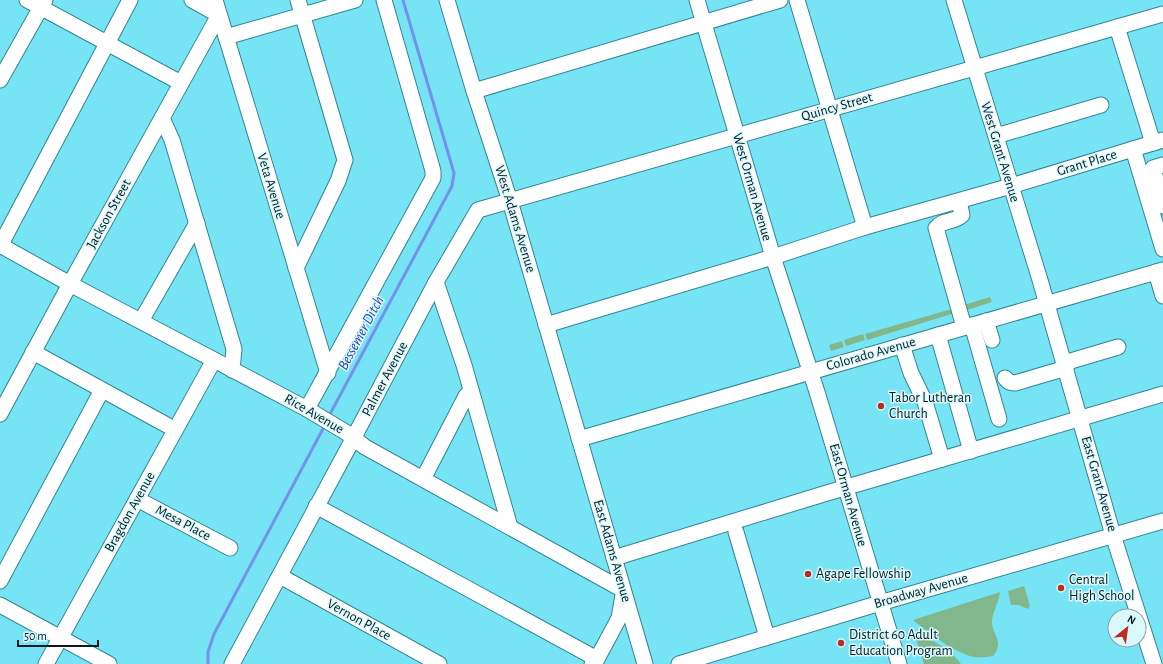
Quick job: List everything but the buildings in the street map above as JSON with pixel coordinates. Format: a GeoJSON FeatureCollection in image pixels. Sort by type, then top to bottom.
{"type":"FeatureCollection","features":[{"type":"Feature","properties":{"kind":"street"},"geometry":{"type":"LineString","coordinates":[[27,0],[43,4],[107,44],[181,83]]}},
{"type":"Feature","properties":{"kind":"street"},"geometry":{"type":"LineString","coordinates":[[0,246],[130,0]]}},
{"type":"Feature","properties":{"kind":"street"},"geometry":{"type":"LineString","coordinates":[[192,0],[219,15]]}},
{"type":"Feature","properties":{"kind":"street","name":"Veta Avenue"},"geometry":{"type":"LineString","coordinates":[[215,0],[328,373]]}},
{"type":"Feature","properties":{"kind":"street"},"geometry":{"type":"LineString","coordinates":[[226,37],[300,7],[356,0]]}},
{"type":"Feature","properties":{"kind":"street"},"geometry":{"type":"LineString","coordinates":[[307,409],[433,178],[433,171],[384,0]]}},
{"type":"Feature","properties":{"kind":"street","name":"West Adams Avenue"},"geometry":{"type":"LineString","coordinates":[[447,0],[474,91],[510,201],[579,439]]}},
{"type":"Feature","properties":{"kind":"street","name":"West Orman Avenue"},"geometry":{"type":"LineString","coordinates":[[696,0],[773,257],[811,372]]}},
{"type":"Feature","properties":{"kind":"street"},"geometry":{"type":"LineString","coordinates":[[474,91],[780,0]]}},
{"type":"Feature","properties":{"kind":"street"},"geometry":{"type":"LineString","coordinates":[[797,0],[865,228]]}},
{"type":"Feature","properties":{"kind":"street","name":"West Grant Avenue"},"geometry":{"type":"LineString","coordinates":[[954,0],[1047,303]]}},
{"type":"Feature","properties":{"kind":"street"},"geometry":{"type":"LineString","coordinates":[[0,80],[43,4]]}},
{"type":"Feature","properties":{"kind":"street"},"geometry":{"type":"LineString","coordinates":[[296,268],[338,181],[345,160],[300,7]]}},
{"type":"Feature","properties":{"kind":"street","name":"Quincy Street"},"geometry":{"type":"LineString","coordinates":[[510,201],[1163,14]]}},
{"type":"Feature","properties":{"kind":"street","name":"Jackson Street"},"geometry":{"type":"LineString","coordinates":[[0,414],[219,15]]}},
{"type":"Feature","properties":{"kind":"street"},"geometry":{"type":"LineString","coordinates":[[1117,27],[1158,142]]}},
{"type":"Feature","properties":{"kind":"street"},"geometry":{"type":"LineString","coordinates":[[996,136],[1101,105]]}},
{"type":"Feature","properties":{"kind":"street"},"geometry":{"type":"LineString","coordinates":[[162,118],[172,140],[234,349],[232,370]]}},
{"type":"Feature","properties":{"kind":"street","name":"Grant Place"},"geometry":{"type":"LineString","coordinates":[[546,325],[865,228],[1158,142]]}},
{"type":"Feature","properties":{"kind":"street"},"geometry":{"type":"LineString","coordinates":[[1133,149],[1163,249]]}},
{"type":"Feature","properties":{"kind":"street"},"geometry":{"type":"LineString","coordinates":[[1163,165],[1153,168],[1163,206]]}},
{"type":"Feature","properties":{"kind":"street","name":"Palmer Avenue"},"geometry":{"type":"LineString","coordinates":[[232,664],[436,282],[478,210],[510,201]]}},
{"type":"Feature","properties":{"kind":"street"},"geometry":{"type":"LineString","coordinates":[[959,201],[962,215],[959,218],[940,223],[936,228],[974,324],[999,419]]}},
{"type":"Feature","properties":{"kind":"street"},"geometry":{"type":"LineString","coordinates":[[141,321],[197,223]]}},
{"type":"Feature","properties":{"kind":"street","name":"Rice Avenue"},"geometry":{"type":"LineString","coordinates":[[0,246],[307,409],[347,433],[365,447],[624,590]]}},
{"type":"Feature","properties":{"kind":"street"},"geometry":{"type":"LineString","coordinates":[[1159,271],[1163,296]]}},
{"type":"Feature","properties":{"kind":"street","name":"Colorado Avenue"},"geometry":{"type":"LineString","coordinates":[[579,439],[1159,271]]}},
{"type":"Feature","properties":{"kind":"street"},"geometry":{"type":"LineString","coordinates":[[436,282],[471,391],[510,527]]}},
{"type":"Feature","properties":{"kind":"street","name":"East Grant Avenue"},"geometry":{"type":"LineString","coordinates":[[1047,303],[1113,535],[1156,656]]}},
{"type":"Feature","properties":{"kind":"street"},"geometry":{"type":"LineString","coordinates":[[974,324],[992,340]]}},
{"type":"Feature","properties":{"kind":"street"},"geometry":{"type":"LineString","coordinates":[[938,335],[972,451]]}},
{"type":"Feature","properties":{"kind":"street"},"geometry":{"type":"LineString","coordinates":[[902,345],[911,373],[925,402],[942,459]]}},
{"type":"Feature","properties":{"kind":"street"},"geometry":{"type":"LineString","coordinates":[[1005,378],[1009,382],[1015,383],[1118,347]]}},
{"type":"Feature","properties":{"kind":"street"},"geometry":{"type":"LineString","coordinates":[[33,352],[174,429]]}},
{"type":"Feature","properties":{"kind":"street","name":"Bragdon Avenue"},"geometry":{"type":"LineString","coordinates":[[46,664],[174,429],[214,360]]}},
{"type":"Feature","properties":{"kind":"street","name":"East Orman Avenue"},"geometry":{"type":"LineString","coordinates":[[811,372],[899,664]]}},
{"type":"Feature","properties":{"kind":"street"},"geometry":{"type":"LineString","coordinates":[[0,581],[102,390]]}},
{"type":"Feature","properties":{"kind":"street"},"geometry":{"type":"LineString","coordinates":[[423,479],[466,396],[471,391]]}},
{"type":"Feature","properties":{"kind":"street"},"geometry":{"type":"LineString","coordinates":[[614,558],[1163,394]]}},
{"type":"Feature","properties":{"kind":"street","name":"East Adams Avenue"},"geometry":{"type":"LineString","coordinates":[[579,439],[645,664]]}},
{"type":"Feature","properties":{"kind":"street","name":"Mesa Place"},"geometry":{"type":"LineString","coordinates":[[137,499],[230,548]]}},
{"type":"Feature","properties":{"kind":"street"},"geometry":{"type":"LineString","coordinates":[[316,506],[595,661],[619,618],[624,590]]}},
{"type":"Feature","properties":{"kind":"street","name":"Broadway Avenue"},"geometry":{"type":"LineString","coordinates":[[679,664],[880,603],[1163,521]]}},
{"type":"Feature","properties":{"kind":"street"},"geometry":{"type":"LineString","coordinates":[[736,532],[767,637]]}},
{"type":"Feature","properties":{"kind":"street","name":"Vernon Place"},"geometry":{"type":"LineString","coordinates":[[280,576],[416,659],[439,664]]}},
{"type":"Feature","properties":{"kind":"street"},"geometry":{"type":"LineString","coordinates":[[0,605],[109,664]]}},
{"type":"Feature","properties":{"kind":"green space"},"geometry":{"type":"Polygon","coordinates":[[[990,297],[992,302],[967,310],[964,305],[990,297]]]}},
{"type":"Feature","properties":{"kind":"green space"},"geometry":{"type":"Polygon","coordinates":[[[955,308],[955,313],[867,340],[865,334],[955,308]]]}},
{"type":"Feature","properties":{"kind":"green space"},"geometry":{"type":"Polygon","coordinates":[[[863,334],[865,340],[846,346],[844,340],[863,334]]]}},
{"type":"Feature","properties":{"kind":"green space"},"geometry":{"type":"Polygon","coordinates":[[[842,341],[844,347],[831,351],[829,345],[842,341]]]}},
{"type":"Feature","properties":{"kind":"green space"},"geometry":{"type":"Polygon","coordinates":[[[1024,586],[1030,606],[1028,609],[1018,605],[1011,605],[1008,591],[1024,586]]]}},
{"type":"Feature","properties":{"kind":"green space"},"geometry":{"type":"Polygon","coordinates":[[[1000,592],[992,620],[998,644],[993,656],[974,657],[966,655],[950,647],[913,620],[1000,592]]]}},
{"type":"Feature","properties":{"kind":"green space"},"geometry":{"type":"Polygon","coordinates":[[[915,635],[941,645],[961,664],[924,664],[915,635]]]}},
{"type":"Feature","properties":{"kind":"waterway","name":"Bessemer Ditch"},"geometry":{"type":"LineString","coordinates":[[329,416],[452,186],[454,173],[403,0]]}},
{"type":"Feature","properties":{"kind":"waterway","name":"Bessemer Ditch"},"geometry":{"type":"LineString","coordinates":[[208,664],[208,652],[214,634],[325,425]]}},
{"type":"Feature","properties":{"kind":"place","name":"Tabor Lutheran Church"},"geometry":{"type":"Point","coordinates":[881,406]}},
{"type":"Feature","properties":{"kind":"place","name":"Agape Fellowship"},"geometry":{"type":"Point","coordinates":[808,574]}},
{"type":"Feature","properties":{"kind":"place","name":"Central High School"},"geometry":{"type":"Point","coordinates":[1061,588]}},
{"type":"Feature","properties":{"kind":"place","name":"District 60 Adult Education Program"},"geometry":{"type":"Point","coordinates":[841,643]}}]}
